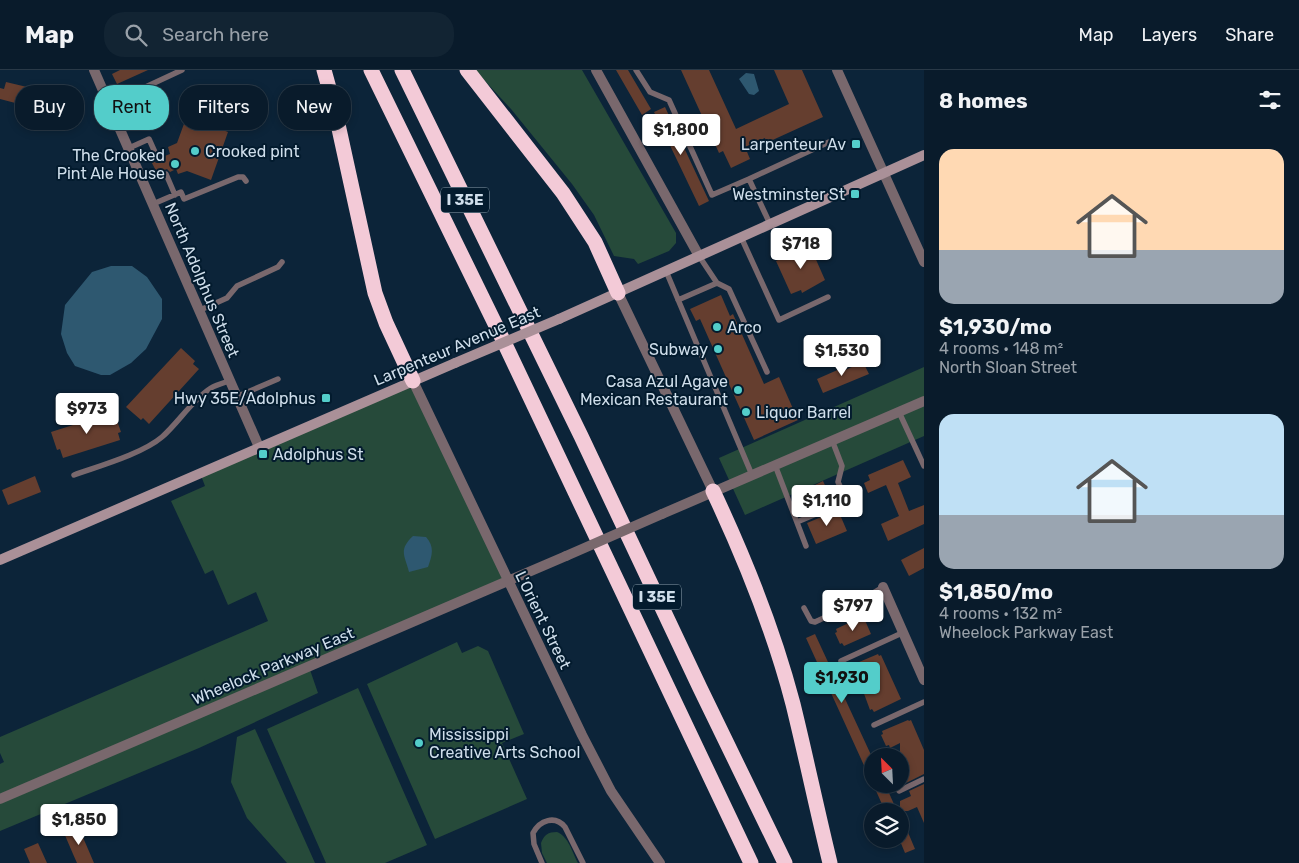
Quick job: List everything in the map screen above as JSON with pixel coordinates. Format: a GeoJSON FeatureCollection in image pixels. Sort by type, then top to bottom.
{"type":"FeatureCollection","features":[{"type":"Feature","properties":{"kind":"highway"},"geometry":{"type":"LineString","coordinates":[[324,70],[334,106],[375,293],[386,323],[413,381]]}},
{"type":"Feature","properties":{"kind":"highway","name":"I 35E"},"geometry":{"type":"LineString","coordinates":[[371,70],[503,340],[751,863]]}},
{"type":"Feature","properties":{"kind":"highway","name":"I 35E"},"geometry":{"type":"LineString","coordinates":[[402,70],[581,436],[785,863]]}},
{"type":"Feature","properties":{"kind":"highway"},"geometry":{"type":"LineString","coordinates":[[467,70],[563,193],[595,242],[618,293]]}},
{"type":"Feature","properties":{"kind":"highway"},"geometry":{"type":"LineString","coordinates":[[713,491],[758,595],[775,645],[792,702],[830,863]]}},
{"type":"Feature","properties":{"kind":"main road","name":"Larpenteur Avenue East"},"geometry":{"type":"LineString","coordinates":[[0,560],[568,315],[924,155]]}},
{"type":"Feature","properties":{"kind":"street"},"geometry":{"type":"LineString","coordinates":[[596,70],[699,256]]}},
{"type":"Feature","properties":{"kind":"street"},"geometry":{"type":"LineString","coordinates":[[837,70],[924,262]]}},
{"type":"Feature","properties":{"kind":"street","name":"North Adolphus Street"},"geometry":{"type":"LineString","coordinates":[[96,71],[102,85]]}},
{"type":"Feature","properties":{"kind":"street","name":"North Adolphus Street"},"geometry":{"type":"LineString","coordinates":[[121,130],[198,311],[259,447]]}},
{"type":"Feature","properties":{"kind":"street"},"geometry":{"type":"LineString","coordinates":[[618,293],[713,491]]}},
{"type":"Feature","properties":{"kind":"street","name":"L'Orient Street"},"geometry":{"type":"LineString","coordinates":[[413,381],[582,735],[611,791],[660,863]]}},
{"type":"Feature","properties":{"kind":"street","name":"Wheelock Parkway East"},"geometry":{"type":"LineString","coordinates":[[0,799],[924,401]]}},
{"type":"Feature","properties":{"kind":"street"},"geometry":{"type":"LineString","coordinates":[[883,587],[924,680]]}},
{"type":"Feature","properties":{"kind":"lane"},"geometry":{"type":"LineString","coordinates":[[150,85],[182,70]]}},
{"type":"Feature","properties":{"kind":"lane"},"geometry":{"type":"LineString","coordinates":[[636,70],[650,92],[669,100],[712,195],[829,142]]}},
{"type":"Feature","properties":{"kind":"lane"},"geometry":{"type":"LineString","coordinates":[[129,148],[149,139],[158,159]]}},
{"type":"Feature","properties":{"kind":"lane"},"geometry":{"type":"LineString","coordinates":[[166,174],[174,195]]}},
{"type":"Feature","properties":{"kind":"lane"},"geometry":{"type":"LineString","coordinates":[[153,204],[181,192],[184,199],[238,177],[243,177],[246,181]]}},
{"type":"Feature","properties":{"kind":"lane"},"geometry":{"type":"LineString","coordinates":[[749,179],[770,224]]}},
{"type":"Feature","properties":{"kind":"lane"},"geometry":{"type":"LineString","coordinates":[[741,237],[779,320],[828,297]]}},
{"type":"Feature","properties":{"kind":"lane"},"geometry":{"type":"LineString","coordinates":[[699,256],[717,282],[729,289],[767,372]]}},
{"type":"Feature","properties":{"kind":"lane"},"geometry":{"type":"LineString","coordinates":[[198,311],[227,298],[237,286],[278,267],[282,262]]}},
{"type":"Feature","properties":{"kind":"lane"},"geometry":{"type":"LineString","coordinates":[[666,271],[752,475]]}},
{"type":"Feature","properties":{"kind":"lane"},"geometry":{"type":"LineString","coordinates":[[678,300],[717,282]]}},
{"type":"Feature","properties":{"kind":"lane"},"geometry":{"type":"LineString","coordinates":[[236,397],[278,380]]}},
{"type":"Feature","properties":{"kind":"lane"},"geometry":{"type":"LineString","coordinates":[[74,475],[102,466],[147,447],[161,438],[203,395],[212,388],[229,381]]}},
{"type":"Feature","properties":{"kind":"lane"},"geometry":{"type":"LineString","coordinates":[[899,412],[924,466]]}},
{"type":"Feature","properties":{"kind":"lane"},"geometry":{"type":"LineString","coordinates":[[797,522],[846,501],[838,482],[842,466],[832,440]]}},
{"type":"Feature","properties":{"kind":"lane"},"geometry":{"type":"LineString","coordinates":[[775,465],[806,546]]}},
{"type":"Feature","properties":{"kind":"lane"},"geometry":{"type":"LineString","coordinates":[[804,608],[812,621],[815,622],[858,602],[883,587]]}},
{"type":"Feature","properties":{"kind":"lane"},"geometry":{"type":"LineString","coordinates":[[841,661],[902,633]]}},
{"type":"Feature","properties":{"kind":"lane"},"geometry":{"type":"LineString","coordinates":[[874,724],[924,702]]}},
{"type":"Feature","properties":{"kind":"lane"},"geometry":{"type":"LineString","coordinates":[[909,787],[924,780]]}},
{"type":"Feature","properties":{"kind":"lane"},"geometry":{"type":"LineString","coordinates":[[542,863],[534,844],[533,833],[536,827],[543,822],[553,820],[561,822],[565,827],[583,863]]}},
{"type":"Feature","properties":{"kind":"green space"},"geometry":{"type":"Polygon","coordinates":[[[475,70],[582,70],[676,233],[676,243],[669,251],[638,264],[634,259],[614,256],[594,215],[572,184],[511,109],[475,70]]]}},
{"type":"Feature","properties":{"kind":"green space"},"geometry":{"type":"Polygon","coordinates":[[[924,367],[924,436],[745,515],[719,458],[924,367]]]}},
{"type":"Feature","properties":{"kind":"green space"},"geometry":{"type":"Polygon","coordinates":[[[413,381],[508,581],[309,667],[318,693],[199,748],[0,831],[0,764],[4,762],[0,753],[0,737],[268,621],[256,592],[228,605],[213,570],[205,574],[171,501],[205,486],[200,473],[413,381]]]}},
{"type":"Feature","properties":{"kind":"green space"},"geometry":{"type":"Polygon","coordinates":[[[457,642],[462,653],[478,646],[488,651],[524,734],[502,743],[527,799],[435,839],[367,684],[457,642]]]}},
{"type":"Feature","properties":{"kind":"green space"},"geometry":{"type":"Polygon","coordinates":[[[358,688],[427,845],[385,863],[326,863],[267,729],[358,688]]]}},
{"type":"Feature","properties":{"kind":"green space"},"geometry":{"type":"Polygon","coordinates":[[[255,729],[315,863],[287,863],[247,818],[231,782],[237,737],[255,729]]]}},
{"type":"Feature","properties":{"kind":"green space"},"geometry":{"type":"Polygon","coordinates":[[[557,832],[567,841],[578,863],[547,863],[542,853],[541,843],[547,835],[557,832]]]}},
{"type":"Feature","properties":{"kind":"water"},"geometry":{"type":"Polygon","coordinates":[[[746,73],[754,74],[759,91],[754,95],[749,94],[739,79],[746,73]]]}},
{"type":"Feature","properties":{"kind":"water"},"geometry":{"type":"Polygon","coordinates":[[[111,266],[132,266],[147,277],[162,299],[162,319],[146,349],[131,363],[110,375],[101,375],[75,366],[67,353],[61,334],[65,305],[92,272],[111,266]]]}},
{"type":"Feature","properties":{"kind":"water"},"geometry":{"type":"Polygon","coordinates":[[[413,536],[426,537],[432,548],[428,567],[409,572],[404,549],[413,536]]]}},
{"type":"Feature","properties":{"kind":"building"},"geometry":{"type":"Polygon","coordinates":[[[120,70],[148,70],[117,84],[112,74],[120,70]]]}},
{"type":"Feature","properties":{"kind":"building"},"geometry":{"type":"Polygon","coordinates":[[[616,70],[628,70],[651,109],[642,115],[616,70]]]}},
{"type":"Feature","properties":{"kind":"building"},"geometry":{"type":"Polygon","coordinates":[[[681,70],[709,70],[736,129],[789,104],[774,70],[802,70],[823,117],[766,143],[765,138],[745,147],[750,159],[731,168],[723,151],[719,153],[681,70]]]}},
{"type":"Feature","properties":{"kind":"building"},"geometry":{"type":"Polygon","coordinates":[[[6,82],[19,85],[15,85],[15,103],[0,99],[0,88],[4,89],[6,82]]]}},
{"type":"Feature","properties":{"kind":"building"},"geometry":{"type":"Polygon","coordinates":[[[665,107],[709,201],[699,206],[654,112],[665,107]]]}},
{"type":"Feature","properties":{"kind":"building","name":"Crooked pint"},"geometry":{"type":"Polygon","coordinates":[[[182,130],[223,130],[228,132],[211,180],[187,171],[178,174],[176,169],[170,172],[167,169],[164,170],[162,176],[159,177],[151,161],[159,163],[162,161],[162,157],[170,154],[168,147],[177,143],[182,130]]]}},
{"type":"Feature","properties":{"kind":"building"},"geometry":{"type":"Polygon","coordinates":[[[810,246],[825,280],[802,293],[801,290],[791,294],[776,261],[799,248],[800,250],[810,246]]]}},
{"type":"Feature","properties":{"kind":"building"},"geometry":{"type":"Polygon","coordinates":[[[721,295],[730,316],[733,314],[764,384],[779,377],[798,420],[754,440],[700,319],[696,321],[690,309],[721,295]]]}},
{"type":"Feature","properties":{"kind":"building"},"geometry":{"type":"Polygon","coordinates":[[[181,348],[195,361],[193,364],[199,369],[149,424],[143,418],[141,420],[126,407],[181,348]]]}},
{"type":"Feature","properties":{"kind":"building"},"geometry":{"type":"Polygon","coordinates":[[[863,362],[869,374],[823,393],[817,379],[842,368],[843,371],[863,362]]]}},
{"type":"Feature","properties":{"kind":"building"},"geometry":{"type":"Polygon","coordinates":[[[114,412],[121,432],[118,433],[120,440],[63,458],[60,449],[57,450],[51,432],[114,412]]]}},
{"type":"Feature","properties":{"kind":"building"},"geometry":{"type":"Polygon","coordinates":[[[903,460],[911,477],[898,483],[909,511],[924,505],[924,524],[888,541],[881,524],[899,516],[886,485],[868,493],[864,483],[870,480],[868,475],[903,460]]]}},
{"type":"Feature","properties":{"kind":"building"},"geometry":{"type":"Polygon","coordinates":[[[35,476],[41,492],[8,505],[2,490],[35,476]]]}},
{"type":"Feature","properties":{"kind":"building"},"geometry":{"type":"Polygon","coordinates":[[[823,481],[833,502],[814,510],[805,490],[823,481]]]}},
{"type":"Feature","properties":{"kind":"building"},"geometry":{"type":"Polygon","coordinates":[[[838,510],[847,531],[816,544],[807,523],[838,510]]]}},
{"type":"Feature","properties":{"kind":"building"},"geometry":{"type":"Polygon","coordinates":[[[924,548],[924,568],[909,576],[901,560],[924,548]]]}},
{"type":"Feature","properties":{"kind":"building"},"geometry":{"type":"Polygon","coordinates":[[[861,617],[862,619],[864,618],[871,634],[844,646],[842,643],[840,644],[835,633],[837,632],[836,629],[861,617]]]}},
{"type":"Feature","properties":{"kind":"building"},"geometry":{"type":"Polygon","coordinates":[[[815,634],[868,748],[864,748],[864,765],[806,638],[815,634]]]}},
{"type":"Feature","properties":{"kind":"building"},"geometry":{"type":"Polygon","coordinates":[[[878,654],[879,656],[881,655],[901,699],[874,712],[872,709],[870,710],[852,665],[878,654]]]}},
{"type":"Feature","properties":{"kind":"building"},"geometry":{"type":"Polygon","coordinates":[[[911,720],[924,750],[924,774],[909,782],[909,748],[900,748],[900,743],[890,748],[889,745],[886,746],[881,735],[883,734],[882,731],[911,720]]]}},
{"type":"Feature","properties":{"kind":"building"},"geometry":{"type":"Polygon","coordinates":[[[924,784],[924,823],[917,807],[909,811],[909,803],[900,803],[900,801],[911,796],[909,791],[924,784]]]}},
{"type":"Feature","properties":{"kind":"building"},"geometry":{"type":"Polygon","coordinates":[[[877,793],[889,793],[893,803],[881,803],[877,793]]]}},
{"type":"Feature","properties":{"kind":"building"},"geometry":{"type":"Polygon","coordinates":[[[78,826],[94,863],[77,863],[73,854],[64,833],[78,826]]]}},
{"type":"Feature","properties":{"kind":"building"},"geometry":{"type":"Polygon","coordinates":[[[909,835],[915,849],[905,853],[903,848],[909,848],[909,835]]]}},
{"type":"Feature","properties":{"kind":"building"},"geometry":{"type":"Polygon","coordinates":[[[38,843],[47,863],[30,863],[24,849],[38,843]]]}},
{"type":"Feature","properties":{"kind":"place","name":"Larpenteur Av"},"geometry":{"type":"Point","coordinates":[856,144]}},
{"type":"Feature","properties":{"kind":"place","name":"Crooked pint"},"geometry":{"type":"Point","coordinates":[195,151]}},
{"type":"Feature","properties":{"kind":"place","name":"The Crooked Pint Ale House"},"geometry":{"type":"Point","coordinates":[175,164]}},
{"type":"Feature","properties":{"kind":"place","name":"Westminster St"},"geometry":{"type":"Point","coordinates":[855,194]}},
{"type":"Feature","properties":{"kind":"place","name":"Arco"},"geometry":{"type":"Point","coordinates":[717,327]}},
{"type":"Feature","properties":{"kind":"place","name":"Subway"},"geometry":{"type":"Point","coordinates":[718,349]}},
{"type":"Feature","properties":{"kind":"place","name":"Casa Azul Agave Mexican Restaurant"},"geometry":{"type":"Point","coordinates":[738,390]}},
{"type":"Feature","properties":{"kind":"place","name":"Hwy 35E/Adolphus"},"geometry":{"type":"Point","coordinates":[326,398]}},
{"type":"Feature","properties":{"kind":"place","name":"Liquor Barrel"},"geometry":{"type":"Point","coordinates":[746,412]}},
{"type":"Feature","properties":{"kind":"place","name":"Adolphus St"},"geometry":{"type":"Point","coordinates":[263,454]}},
{"type":"Feature","properties":{"kind":"place","name":"Mississippi Creative Arts School"},"geometry":{"type":"Point","coordinates":[419,743]}}]}
